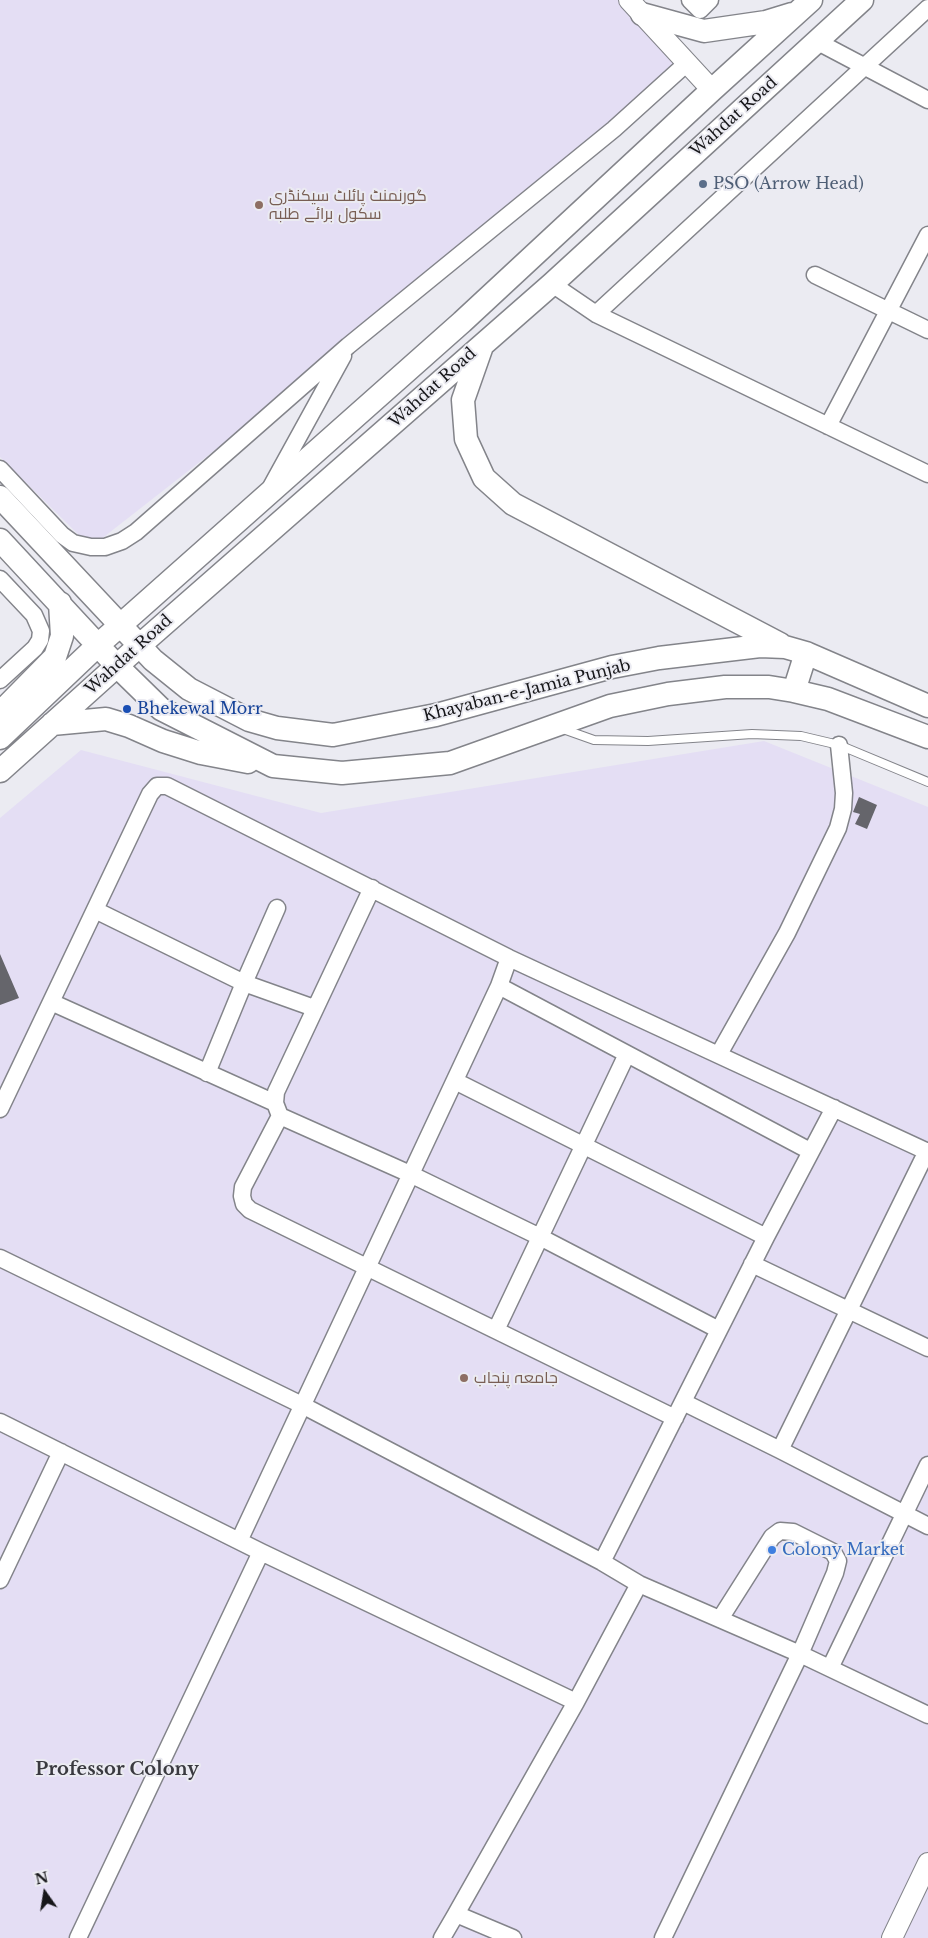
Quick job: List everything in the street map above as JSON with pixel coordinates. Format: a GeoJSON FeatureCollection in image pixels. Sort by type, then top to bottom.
{"type":"FeatureCollection","features":[{"type":"Feature","properties":{"kind":"main road","name":"Wahdat Road"},"geometry":{"type":"LineString","coordinates":[[0,771],[139,646],[552,284],[862,0]]}},
{"type":"Feature","properties":{"kind":"main road","name":"Wahdat Road"},"geometry":{"type":"LineString","coordinates":[[0,738],[98,645],[462,322],[805,6]]}},
{"type":"Feature","properties":{"kind":"main road"},"geometry":{"type":"LineString","coordinates":[[636,7],[704,31],[766,22],[805,6]]}},
{"type":"Feature","properties":{"kind":"main road"},"geometry":{"type":"LineString","coordinates":[[712,90],[736,114]]}},
{"type":"Feature","properties":{"kind":"main road"},"geometry":{"type":"LineString","coordinates":[[462,322],[483,343],[463,400],[466,439],[484,478],[513,504],[796,650],[794,691]]}},
{"type":"Feature","properties":{"kind":"main road","name":"Khayaban-e-Jamia Punjab"},"geometry":{"type":"LineString","coordinates":[[10,498],[120,626],[153,660],[189,689],[249,720],[277,728],[333,735],[436,715],[612,667],[726,649],[760,646],[796,650],[928,706]]}},
{"type":"Feature","properties":{"kind":"main road"},"geometry":{"type":"LineString","coordinates":[[0,540],[117,666],[161,709],[273,766]]}},
{"type":"Feature","properties":{"kind":"main road"},"geometry":{"type":"LineString","coordinates":[[0,713],[55,657],[62,636],[60,603]]}},
{"type":"Feature","properties":{"kind":"main road"},"geometry":{"type":"LineString","coordinates":[[52,724],[106,719],[129,726],[163,741],[201,753],[273,766],[342,772],[450,764],[610,706],[668,694],[725,687],[769,688],[794,691],[828,699],[928,737]]}},
{"type":"Feature","properties":{"kind":"street"},"geometry":{"type":"LineString","coordinates":[[690,0],[700,10],[710,0]]}},
{"type":"Feature","properties":{"kind":"street"},"geometry":{"type":"LineString","coordinates":[[636,7],[712,90]]}},
{"type":"Feature","properties":{"kind":"street"},"geometry":{"type":"LineString","coordinates":[[596,314],[928,8]]}},
{"type":"Feature","properties":{"kind":"street"},"geometry":{"type":"LineString","coordinates":[[818,42],[928,100]]}},
{"type":"Feature","properties":{"kind":"street"},"geometry":{"type":"LineString","coordinates":[[0,469],[10,498],[73,543],[90,547],[105,547],[122,541],[136,532],[348,346],[614,129],[687,63]]}},
{"type":"Feature","properties":{"kind":"street"},"geometry":{"type":"LineString","coordinates":[[828,426],[888,311],[923,258],[928,236]]}},
{"type":"Feature","properties":{"kind":"street"},"geometry":{"type":"LineString","coordinates":[[815,275],[928,330]]}},
{"type":"Feature","properties":{"kind":"street"},"geometry":{"type":"LineString","coordinates":[[552,284],[596,314],[928,474]]}},
{"type":"Feature","properties":{"kind":"street"},"geometry":{"type":"LineString","coordinates":[[264,498],[348,346]]}},
{"type":"Feature","properties":{"kind":"street"},"geometry":{"type":"LineString","coordinates":[[0,579],[34,616],[41,631],[40,640],[35,648],[0,680]]}},
{"type":"Feature","properties":{"kind":"street"},"geometry":{"type":"LineString","coordinates":[[719,1054],[787,933],[838,828],[843,809],[844,793],[839,745]]}},
{"type":"Feature","properties":{"kind":"street"},"geometry":{"type":"LineString","coordinates":[[0,1109],[150,794],[156,786],[167,786],[509,958],[928,1152],[780,1450]]}},
{"type":"Feature","properties":{"kind":"street"},"geometry":{"type":"LineString","coordinates":[[372,888],[276,1092],[277,1110],[243,1188],[244,1204],[250,1210],[675,1418]]}},
{"type":"Feature","properties":{"kind":"street"},"geometry":{"type":"LineString","coordinates":[[207,1073],[244,983],[278,908]]}},
{"type":"Feature","properties":{"kind":"street"},"geometry":{"type":"LineString","coordinates":[[95,910],[244,983],[314,1008]]}},
{"type":"Feature","properties":{"kind":"street"},"geometry":{"type":"LineString","coordinates":[[239,1541],[500,986],[509,958]]}},
{"type":"Feature","properties":{"kind":"street"},"geometry":{"type":"LineString","coordinates":[[500,986],[810,1151]]}},
{"type":"Feature","properties":{"kind":"street"},"geometry":{"type":"LineString","coordinates":[[51,1002],[207,1073],[277,1110],[540,1237],[719,1330]]}},
{"type":"Feature","properties":{"kind":"street"},"geometry":{"type":"LineString","coordinates":[[496,1330],[627,1054]]}},
{"type":"Feature","properties":{"kind":"street"},"geometry":{"type":"LineString","coordinates":[[454,1081],[766,1237]]}},
{"type":"Feature","properties":{"kind":"street"},"geometry":{"type":"LineString","coordinates":[[602,1562],[752,1264],[834,1108]]}},
{"type":"Feature","properties":{"kind":"street"},"geometry":{"type":"LineString","coordinates":[[0,1258],[302,1405],[602,1562],[639,1584],[800,1654],[928,1715]]}},
{"type":"Feature","properties":{"kind":"street"},"geometry":{"type":"LineString","coordinates":[[752,1264],[928,1348]]}},
{"type":"Feature","properties":{"kind":"street"},"geometry":{"type":"LineString","coordinates":[[683,1402],[928,1526]]}},
{"type":"Feature","properties":{"kind":"street"},"geometry":{"type":"LineString","coordinates":[[0,1422],[261,1552],[576,1702]]}},
{"type":"Feature","properties":{"kind":"street"},"geometry":{"type":"LineString","coordinates":[[0,1580],[61,1452]]}},
{"type":"Feature","properties":{"kind":"street"},"geometry":{"type":"LineString","coordinates":[[830,1668],[928,1465]]}},
{"type":"Feature","properties":{"kind":"street"},"geometry":{"type":"LineString","coordinates":[[663,1938],[800,1654],[835,1573],[838,1561],[833,1552],[793,1532],[780,1531],[772,1537],[720,1619]]}},
{"type":"Feature","properties":{"kind":"street"},"geometry":{"type":"LineString","coordinates":[[78,1938],[261,1552]]}},
{"type":"Feature","properties":{"kind":"street"},"geometry":{"type":"LineString","coordinates":[[442,1938],[576,1702],[639,1584]]}},
{"type":"Feature","properties":{"kind":"street"},"geometry":{"type":"LineString","coordinates":[[892,1938],[928,1864]]}},
{"type":"Feature","properties":{"kind":"street"},"geometry":{"type":"LineString","coordinates":[[456,1914],[513,1938]]}},
{"type":"Feature","properties":{"kind":"lane"},"geometry":{"type":"LineString","coordinates":[[556,726],[594,740],[648,741],[752,734],[801,736],[839,745],[928,782]]}},
{"type":"Feature","properties":{"kind":"shaded area","name":"گورنمنٹ پائلٹ سیکنڈری سکول برائے طلبہ"},"geometry":{"type":"Polygon","coordinates":[[[0,0],[629,0],[687,63],[348,346],[91,547],[0,457],[0,0]]]}},
{"type":"Feature","properties":{"kind":"shaded area","name":"جامعہ پنجاب"},"geometry":{"type":"Polygon","coordinates":[[[764,741],[928,807],[928,1938],[0,1938],[0,818],[81,750],[321,813],[764,741]]]}},
{"type":"Feature","properties":{"kind":"building"},"geometry":{"type":"Polygon","coordinates":[[[859,797],[877,805],[867,829],[855,824],[860,814],[853,812],[859,797]]]}},
{"type":"Feature","properties":{"kind":"building"},"geometry":{"type":"Polygon","coordinates":[[[0,954],[19,998],[0,1005],[0,954]]]}},
{"type":"Feature","properties":{"kind":"place","name":"PSO (Arrow Head)"},"geometry":{"type":"Point","coordinates":[703,184]}},
{"type":"Feature","properties":{"kind":"place","name":"گورنمنٹ پائلٹ سیکنڈری سکول برائے طلبہ"},"geometry":{"type":"Point","coordinates":[259,205]}},
{"type":"Feature","properties":{"kind":"place","name":"Bhekewal Morr"},"geometry":{"type":"Point","coordinates":[127,709]}},
{"type":"Feature","properties":{"kind":"place","name":"جامعہ پنجاب"},"geometry":{"type":"Point","coordinates":[464,1378]}},
{"type":"Feature","properties":{"kind":"place","name":"Colony Market"},"geometry":{"type":"Point","coordinates":[772,1550]}},
{"type":"Feature","properties":{"kind":"district","name":"Professor Colony"},"geometry":{"type":"Point","coordinates":[117,1770]}}]}
